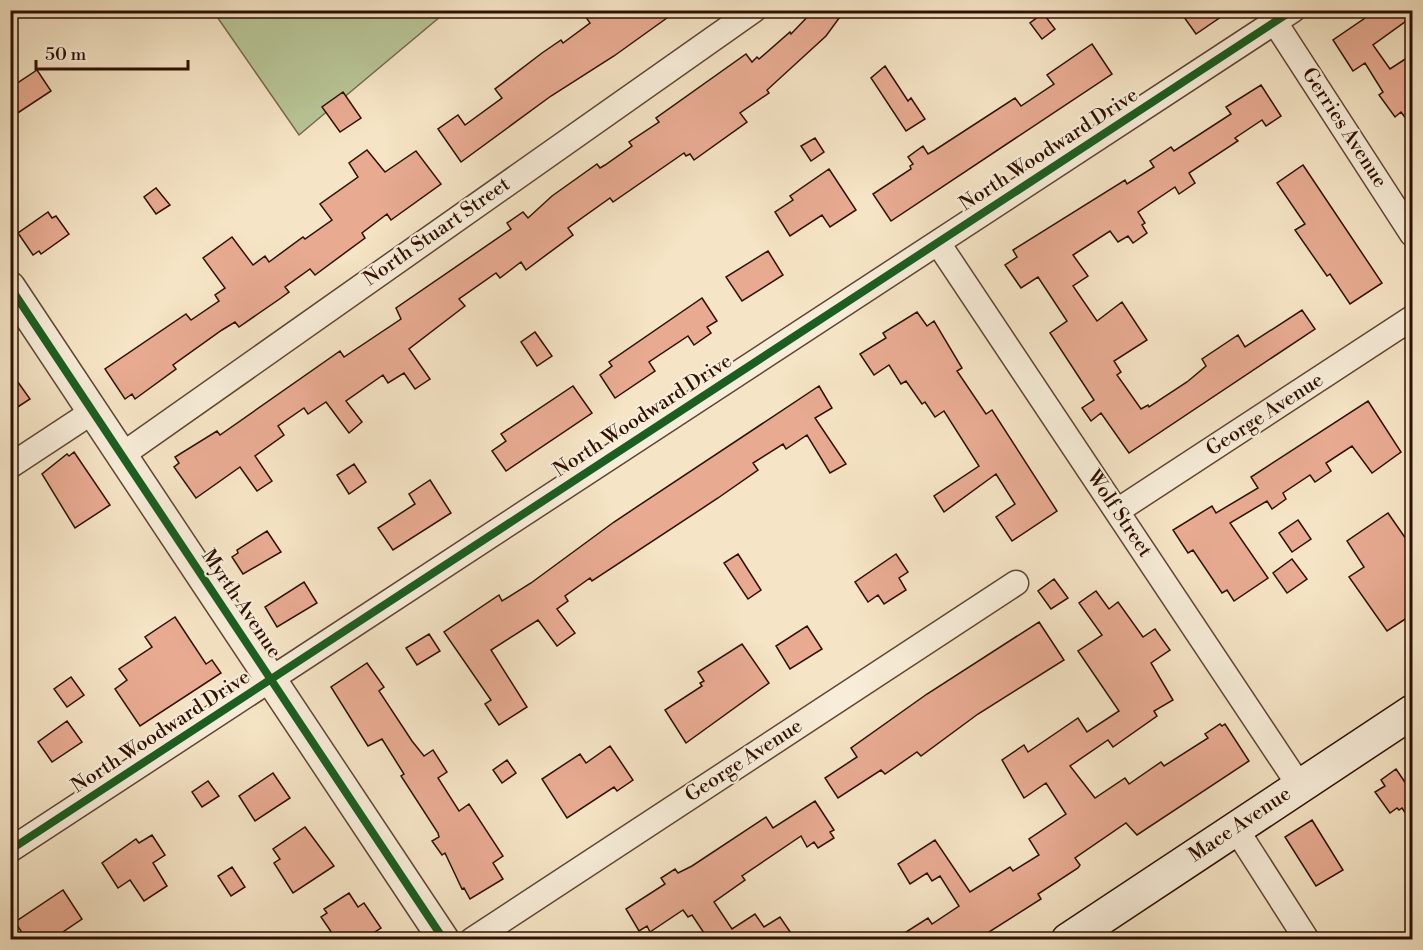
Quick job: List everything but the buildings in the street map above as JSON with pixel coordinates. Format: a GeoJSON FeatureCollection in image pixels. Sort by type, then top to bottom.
{"type":"FeatureCollection","features":[{"type":"Feature","properties":{"kind":"main road","name":"Mace Avenue"},"geometry":{"type":"LineString","coordinates":[[1068,939],[1413,712]]}},
{"type":"Feature","properties":{"kind":"street","name":"North Stuart Street"},"geometry":{"type":"LineString","coordinates":[[122,455],[754,10]]}},
{"type":"Feature","properties":{"kind":"street","name":"Gerries Avenue"},"geometry":{"type":"LineString","coordinates":[[1278,14],[1413,234]]}},
{"type":"Feature","properties":{"kind":"street","name":"North Woodward Drive"},"geometry":{"type":"LineString","coordinates":[[10,850],[938,243],[1278,14]]}},
{"type":"Feature","properties":{"kind":"street","name":"Wolf Street"},"geometry":{"type":"LineString","coordinates":[[938,243],[1299,785]]}},
{"type":"Feature","properties":{"kind":"street","name":"Myrth Avenue"},"geometry":{"type":"LineString","coordinates":[[10,287],[444,939]]}},
{"type":"Feature","properties":{"kind":"street","name":"George Avenue"},"geometry":{"type":"LineString","coordinates":[[1117,511],[1413,318]]}},
{"type":"Feature","properties":{"kind":"street"},"geometry":{"type":"LineString","coordinates":[[10,466],[92,412]]}},
{"type":"Feature","properties":{"kind":"street","name":"George Avenue"},"geometry":{"type":"LineString","coordinates":[[472,939],[1016,583]]}},
{"type":"Feature","properties":{"kind":"street"},"geometry":{"type":"LineString","coordinates":[[1236,829],[1307,939]]}},
{"type":"Feature","properties":{"kind":"green space"},"geometry":{"type":"Polygon","coordinates":[[[213,11],[447,11],[299,135],[213,11]]]}},
{"type":"Feature","properties":{"kind":"cycle path"},"geometry":{"type":"LineString","coordinates":[[10,850],[1293,10]]}},
{"type":"Feature","properties":{"kind":"cycle path"},"geometry":{"type":"LineString","coordinates":[[10,287],[444,940]]}}]}
